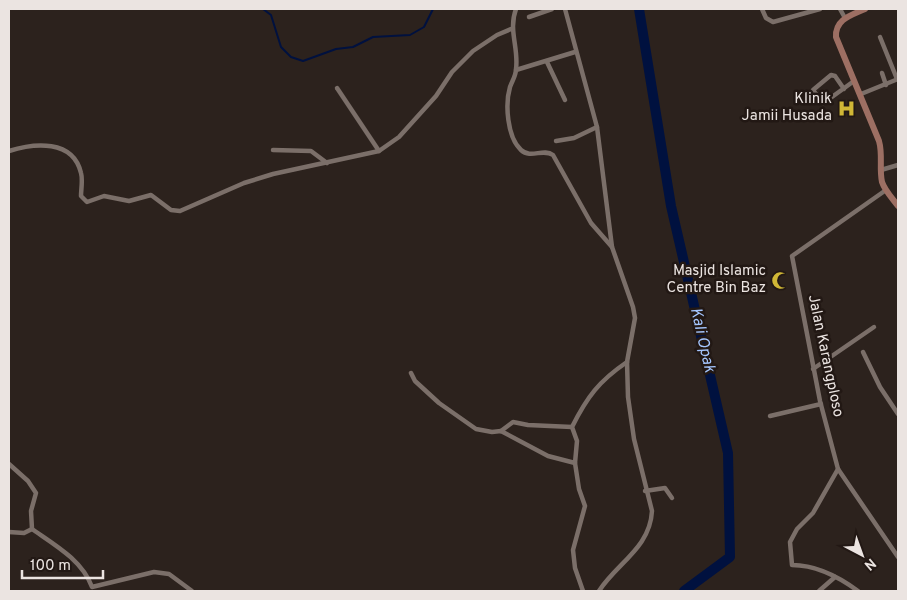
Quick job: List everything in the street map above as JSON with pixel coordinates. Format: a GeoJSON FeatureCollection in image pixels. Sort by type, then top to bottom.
{"type":"FeatureCollection","features":[{"type":"Feature","properties":{"kind":"main road"},"geometry":{"type":"LineString","coordinates":[[865,9],[845,18],[838,24],[836,37],[879,141],[882,156],[881,170],[886,190],[898,206]]}},
{"type":"Feature","properties":{"kind":"street"},"geometry":{"type":"LineString","coordinates":[[516,9],[511,29],[516,70],[507,104],[513,137],[522,151],[529,154],[548,152],[553,155],[591,224],[612,248]]}},
{"type":"Feature","properties":{"kind":"street"},"geometry":{"type":"LineString","coordinates":[[529,17],[552,9]]}},
{"type":"Feature","properties":{"kind":"street"},"geometry":{"type":"LineString","coordinates":[[565,9],[597,127],[612,248],[635,318],[627,362],[628,397],[645,491],[652,512],[650,527],[643,541],[600,591]]}},
{"type":"Feature","properties":{"kind":"street"},"geometry":{"type":"LineString","coordinates":[[762,9],[770,22],[820,9]]}},
{"type":"Feature","properties":{"kind":"street"},"geometry":{"type":"LineString","coordinates":[[796,9],[798,15]]}},
{"type":"Feature","properties":{"kind":"street"},"geometry":{"type":"LineString","coordinates":[[840,9],[845,18]]}},
{"type":"Feature","properties":{"kind":"street"},"geometry":{"type":"LineString","coordinates":[[9,151],[36,144],[57,147],[67,151],[80,170],[81,196],[88,202],[104,196],[129,201],[151,195],[171,210],[180,211],[244,183],[294,168],[327,163],[378,151],[399,137],[436,96],[452,72],[473,51],[497,35],[511,29]]}},
{"type":"Feature","properties":{"kind":"street"},"geometry":{"type":"LineString","coordinates":[[860,94],[897,79],[880,37]]}},
{"type":"Feature","properties":{"kind":"street"},"geometry":{"type":"LineString","coordinates":[[516,70],[576,52]]}},
{"type":"Feature","properties":{"kind":"street"},"geometry":{"type":"LineString","coordinates":[[547,62],[565,100]]}},
{"type":"Feature","properties":{"kind":"street"},"geometry":{"type":"LineString","coordinates":[[882,73],[886,84]]}},
{"type":"Feature","properties":{"kind":"street"},"geometry":{"type":"LineString","coordinates":[[844,88],[835,76],[831,75],[813,90],[823,103],[854,81]]}},
{"type":"Feature","properties":{"kind":"street"},"geometry":{"type":"LineString","coordinates":[[337,88],[378,151]]}},
{"type":"Feature","properties":{"kind":"street"},"geometry":{"type":"LineString","coordinates":[[556,141],[574,138],[597,127]]}},
{"type":"Feature","properties":{"kind":"street"},"geometry":{"type":"LineString","coordinates":[[273,150],[311,151],[327,163]]}},
{"type":"Feature","properties":{"kind":"street"},"geometry":{"type":"LineString","coordinates":[[881,170],[898,165]]}},
{"type":"Feature","properties":{"kind":"street","name":"Jalan Karangploso"},"geometry":{"type":"LineString","coordinates":[[886,190],[792,256],[813,369],[838,469],[898,557]]}},
{"type":"Feature","properties":{"kind":"street"},"geometry":{"type":"LineString","coordinates":[[813,369],[874,327]]}},
{"type":"Feature","properties":{"kind":"street"},"geometry":{"type":"LineString","coordinates":[[863,352],[880,387],[898,414]]}},
{"type":"Feature","properties":{"kind":"street"},"geometry":{"type":"LineString","coordinates":[[583,591],[575,568],[574,550],[585,506],[579,489],[575,463],[577,441],[572,427],[587,398],[599,384],[627,362]]}},
{"type":"Feature","properties":{"kind":"street"},"geometry":{"type":"LineString","coordinates":[[411,373],[415,381],[439,403],[476,429],[492,432],[501,431],[513,422],[528,425],[572,427]]}},
{"type":"Feature","properties":{"kind":"street"},"geometry":{"type":"LineString","coordinates":[[770,416],[821,404]]}},
{"type":"Feature","properties":{"kind":"street"},"geometry":{"type":"LineString","coordinates":[[501,431],[548,456],[575,463]]}},
{"type":"Feature","properties":{"kind":"street"},"geometry":{"type":"LineString","coordinates":[[9,464],[28,481],[36,493],[31,511],[32,529]]}},
{"type":"Feature","properties":{"kind":"street"},"geometry":{"type":"LineString","coordinates":[[838,469],[813,513],[797,529],[790,542],[792,565],[807,565],[835,577],[857,591]]}},
{"type":"Feature","properties":{"kind":"street"},"geometry":{"type":"LineString","coordinates":[[645,491],[665,488],[672,498]]}},
{"type":"Feature","properties":{"kind":"street"},"geometry":{"type":"LineString","coordinates":[[9,532],[24,533],[32,529]]}},
{"type":"Feature","properties":{"kind":"street"},"geometry":{"type":"LineString","coordinates":[[32,529],[62,549],[87,574],[92,588],[154,572],[169,574],[192,591]]}},
{"type":"Feature","properties":{"kind":"street"},"geometry":{"type":"LineString","coordinates":[[819,591],[835,577]]}},
{"type":"Feature","properties":{"kind":"waterway"},"geometry":{"type":"LineString","coordinates":[[263,9],[271,15],[281,47],[291,57],[303,61],[336,49],[353,47],[373,37],[410,35],[424,27],[433,9]]}},
{"type":"Feature","properties":{"kind":"waterway","name":"Kali Opak"},"geometry":{"type":"LineString","coordinates":[[639,9],[671,206],[728,453],[730,557],[684,591]]}},
{"type":"Feature","properties":{"kind":"place","name":"Klinik Jamii Husada"},"geometry":{"type":"Point","coordinates":[846,108]}},
{"type":"Feature","properties":{"kind":"place","name":"Masjid Islamic Centre Bin Baz"},"geometry":{"type":"Point","coordinates":[780,280]}}]}
